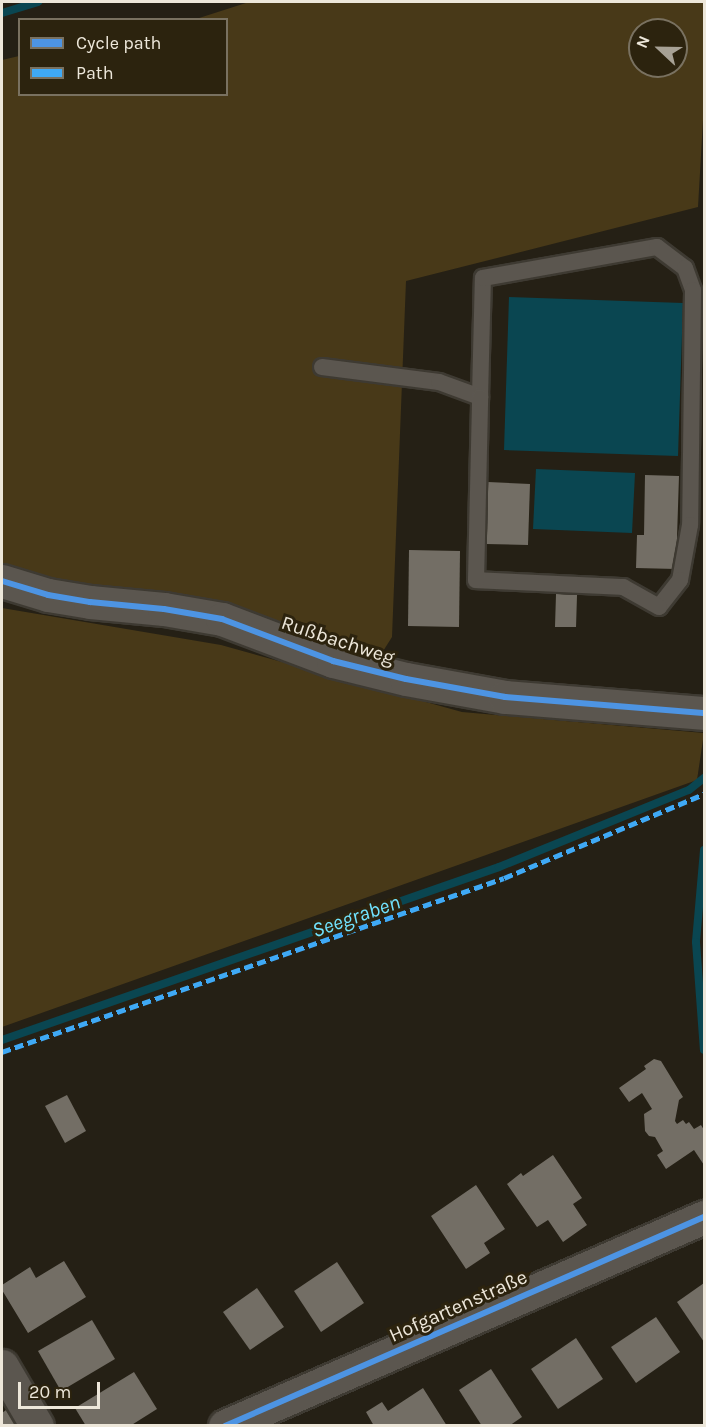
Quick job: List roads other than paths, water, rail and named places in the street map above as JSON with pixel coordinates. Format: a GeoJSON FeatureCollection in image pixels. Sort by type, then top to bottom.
{"type":"FeatureCollection","features":[{"type":"Feature","properties":{"kind":"street","name":"Rußbachweg"},"geometry":{"type":"LineString","coordinates":[[2,581],[48,595],[90,602],[165,609],[222,619],[333,661],[417,681],[505,697],[705,713]]}},
{"type":"Feature","properties":{"kind":"street","name":"Hofgartenstraße"},"geometry":{"type":"LineString","coordinates":[[225,1425],[705,1217]]}},
{"type":"Feature","properties":{"kind":"street"},"geometry":{"type":"LineString","coordinates":[[2,1366],[37,1425]]}},
{"type":"Feature","properties":{"kind":"lane"},"geometry":{"type":"LineString","coordinates":[[657,247],[685,268],[693,290],[690,525],[680,580],[659,607],[623,587],[476,580],[480,397],[483,278],[657,247]]}},
{"type":"Feature","properties":{"kind":"lane"},"geometry":{"type":"LineString","coordinates":[[322,367],[439,382],[480,397]]}},
{"type":"Feature","properties":{"kind":"water"},"geometry":{"type":"Polygon","coordinates":[[[509,297],[683,303],[678,456],[504,450],[509,297]]]}},
{"type":"Feature","properties":{"kind":"water"},"geometry":{"type":"Polygon","coordinates":[[[536,469],[635,473],[632,533],[533,529],[536,469]]]}},
{"type":"Feature","properties":{"kind":"waterway"},"geometry":{"type":"LineString","coordinates":[[2,13],[38,2]]}},
{"type":"Feature","properties":{"kind":"waterway","name":"Seegraben"},"geometry":{"type":"LineString","coordinates":[[2,1040],[499,867],[689,790],[704,778]]}},
{"type":"Feature","properties":{"kind":"waterway"},"geometry":{"type":"LineString","coordinates":[[704,850],[696,942],[704,1050]]}}]}
